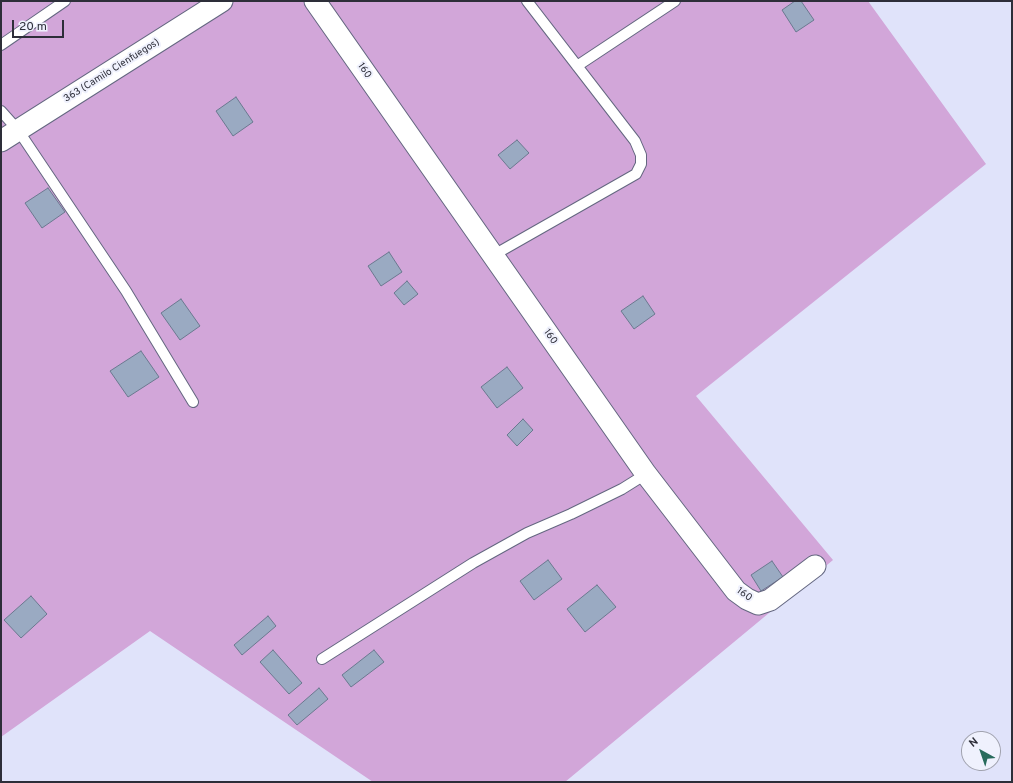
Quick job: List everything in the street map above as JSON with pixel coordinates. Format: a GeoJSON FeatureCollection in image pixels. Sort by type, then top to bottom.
{"type":"FeatureCollection","features":[{"type":"Feature","properties":{"kind":"street","name":"363 (Camilo Cienfuegos)"},"geometry":{"type":"LineString","coordinates":[[1,141],[222,1]]}},
{"type":"Feature","properties":{"kind":"street","name":"160"},"geometry":{"type":"LineString","coordinates":[[315,1],[646,474],[736,590],[747,599],[758,604],[770,600],[815,566]]}},
{"type":"Feature","properties":{"kind":"lane"},"geometry":{"type":"LineString","coordinates":[[1,45],[65,1]]}},
{"type":"Feature","properties":{"kind":"lane"},"geometry":{"type":"LineString","coordinates":[[492,256],[636,174],[641,164],[641,155],[635,141],[527,1]]}},
{"type":"Feature","properties":{"kind":"lane"},"geometry":{"type":"LineString","coordinates":[[577,66],[675,1]]}},
{"type":"Feature","properties":{"kind":"lane"},"geometry":{"type":"LineString","coordinates":[[1,110],[18,130],[126,291],[193,402]]}},
{"type":"Feature","properties":{"kind":"lane"},"geometry":{"type":"LineString","coordinates":[[322,659],[473,563],[527,533],[571,514],[622,489],[646,474]]}},
{"type":"Feature","properties":{"kind":"shaded area"},"geometry":{"type":"Polygon","coordinates":[[[1,1],[868,1],[986,164],[696,396],[833,560],[565,782],[373,782],[150,631],[1,737],[1,1]]]}},
{"type":"Feature","properties":{"kind":"building"},"geometry":{"type":"Polygon","coordinates":[[[795,1],[801,1],[814,20],[796,32],[782,10],[795,1]]]}},
{"type":"Feature","properties":{"kind":"building"},"geometry":{"type":"Polygon","coordinates":[[[236,97],[253,122],[233,136],[216,111],[236,97]]]}},
{"type":"Feature","properties":{"kind":"building"},"geometry":{"type":"Polygon","coordinates":[[[517,140],[529,153],[510,169],[498,155],[517,140]]]}},
{"type":"Feature","properties":{"kind":"building"},"geometry":{"type":"Polygon","coordinates":[[[48,188],[65,212],[42,228],[25,203],[48,188]]]}},
{"type":"Feature","properties":{"kind":"building"},"geometry":{"type":"Polygon","coordinates":[[[389,252],[402,272],[381,286],[368,266],[389,252]]]}},
{"type":"Feature","properties":{"kind":"building"},"geometry":{"type":"Polygon","coordinates":[[[407,281],[418,294],[404,305],[394,293],[407,281]]]}},
{"type":"Feature","properties":{"kind":"building"},"geometry":{"type":"Polygon","coordinates":[[[643,296],[655,314],[634,329],[621,311],[643,296]]]}},
{"type":"Feature","properties":{"kind":"building"},"geometry":{"type":"Polygon","coordinates":[[[181,299],[200,326],[180,340],[161,313],[181,299]]]}},
{"type":"Feature","properties":{"kind":"building"},"geometry":{"type":"Polygon","coordinates":[[[141,351],[159,377],[128,397],[110,371],[141,351]]]}},
{"type":"Feature","properties":{"kind":"building"},"geometry":{"type":"Polygon","coordinates":[[[507,367],[523,388],[497,408],[481,387],[507,367]]]}},
{"type":"Feature","properties":{"kind":"building"},"geometry":{"type":"Polygon","coordinates":[[[523,419],[533,430],[517,446],[507,435],[523,419]]]}},
{"type":"Feature","properties":{"kind":"building"},"geometry":{"type":"Polygon","coordinates":[[[548,560],[562,579],[534,600],[520,581],[548,560]]]}},
{"type":"Feature","properties":{"kind":"building"},"geometry":{"type":"Polygon","coordinates":[[[772,561],[783,577],[761,591],[751,575],[772,561]]]}},
{"type":"Feature","properties":{"kind":"building"},"geometry":{"type":"Polygon","coordinates":[[[597,585],[616,607],[585,632],[567,609],[597,585]]]}},
{"type":"Feature","properties":{"kind":"building"},"geometry":{"type":"Polygon","coordinates":[[[31,596],[47,614],[21,638],[4,620],[31,596]]]}},
{"type":"Feature","properties":{"kind":"building"},"geometry":{"type":"Polygon","coordinates":[[[268,616],[276,626],[242,655],[234,645],[268,616]]]}},
{"type":"Feature","properties":{"kind":"building"},"geometry":{"type":"Polygon","coordinates":[[[273,650],[302,683],[289,694],[260,662],[273,650]]]}},
{"type":"Feature","properties":{"kind":"building"},"geometry":{"type":"Polygon","coordinates":[[[374,650],[384,662],[351,687],[342,675],[374,650]]]}},
{"type":"Feature","properties":{"kind":"building"},"geometry":{"type":"Polygon","coordinates":[[[319,688],[328,699],[297,725],[288,715],[319,688]]]}}]}
